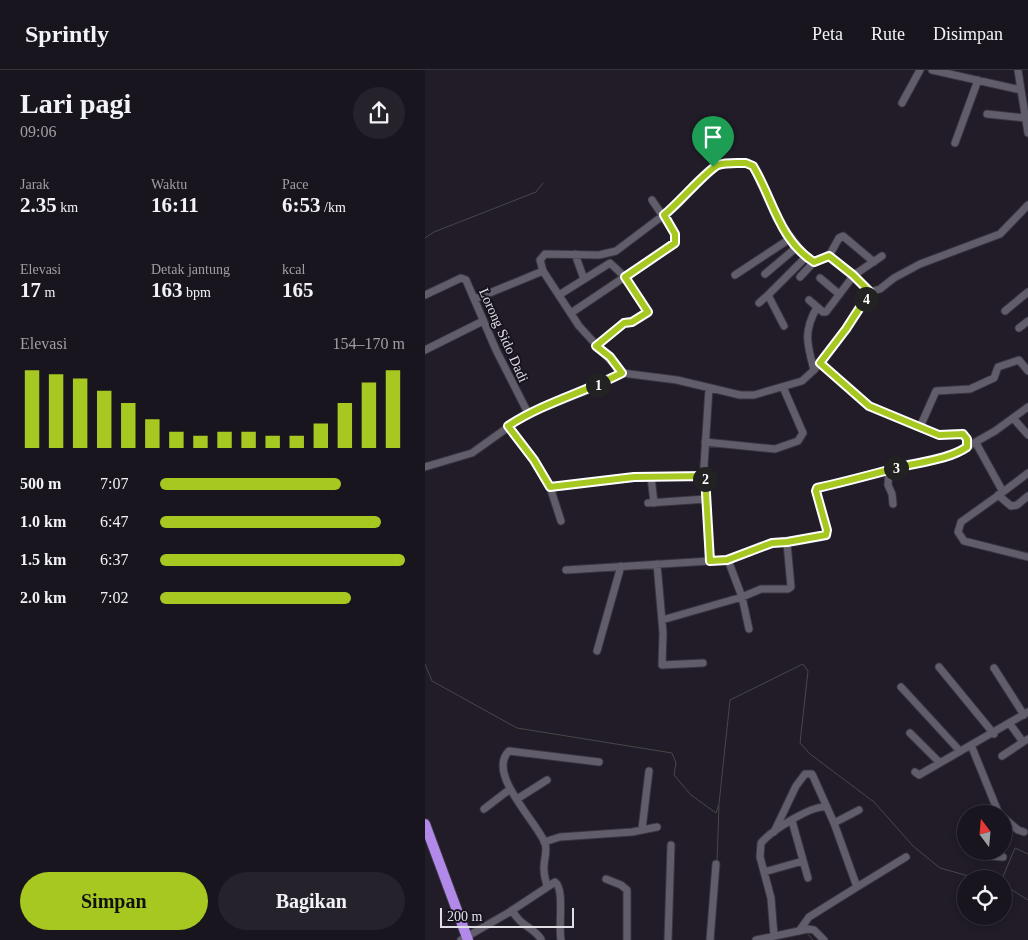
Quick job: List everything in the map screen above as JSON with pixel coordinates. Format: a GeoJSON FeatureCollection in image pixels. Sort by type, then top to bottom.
{"type":"FeatureCollection","features":[{"type":"Feature","properties":{"kind":"highway"},"geometry":{"type":"LineString","coordinates":[[425,824],[465,939]]}},
{"type":"Feature","properties":{"kind":"street"},"geometry":{"type":"LineString","coordinates":[[902,102],[920,70]]}},
{"type":"Feature","properties":{"kind":"street"},"geometry":{"type":"LineString","coordinates":[[932,70],[1021,90]]}},
{"type":"Feature","properties":{"kind":"street"},"geometry":{"type":"LineString","coordinates":[[1018,70],[1028,132]]}},
{"type":"Feature","properties":{"kind":"street"},"geometry":{"type":"LineString","coordinates":[[955,143],[978,80]]}},
{"type":"Feature","properties":{"kind":"street"},"geometry":{"type":"LineString","coordinates":[[987,114],[1025,118]]}},
{"type":"Feature","properties":{"kind":"street"},"geometry":{"type":"LineString","coordinates":[[622,373],[610,357],[596,346],[543,271],[540,260],[545,254],[599,255],[616,251],[677,205],[713,167],[722,164],[750,164],[755,170],[777,219],[797,247],[806,257],[814,262]]}},
{"type":"Feature","properties":{"kind":"street"},"geometry":{"type":"LineString","coordinates":[[571,313],[675,243],[675,234],[664,215],[652,200]]}},
{"type":"Feature","properties":{"kind":"street"},"geometry":{"type":"LineString","coordinates":[[425,467],[472,453],[528,413],[593,388],[622,373],[677,380],[731,394],[754,395],[802,381],[820,363],[846,329],[870,292],[880,289],[894,278],[920,264],[1000,234],[1028,205]]}},
{"type":"Feature","properties":{"kind":"street"},"geometry":{"type":"LineString","coordinates":[[800,277],[814,262],[829,256],[839,238],[843,236],[874,262]]}},
{"type":"Feature","properties":{"kind":"street"},"geometry":{"type":"LineString","coordinates":[[735,275],[791,238]]}},
{"type":"Feature","properties":{"kind":"street"},"geometry":{"type":"LineString","coordinates":[[765,274],[797,247]]}},
{"type":"Feature","properties":{"kind":"street"},"geometry":{"type":"LineString","coordinates":[[575,254],[584,279]]}},
{"type":"Feature","properties":{"kind":"street"},"geometry":{"type":"LineString","coordinates":[[829,256],[853,275],[870,292]]}},
{"type":"Feature","properties":{"kind":"street"},"geometry":{"type":"LineString","coordinates":[[809,300],[826,312],[853,275],[882,256]]}},
{"type":"Feature","properties":{"kind":"street"},"geometry":{"type":"LineString","coordinates":[[759,303],[806,257]]}},
{"type":"Feature","properties":{"kind":"street"},"geometry":{"type":"LineString","coordinates":[[559,295],[610,263],[625,277],[648,312],[632,322],[624,323],[596,346]]}},
{"type":"Feature","properties":{"kind":"street"},"geometry":{"type":"LineString","coordinates":[[475,299],[543,271]]}},
{"type":"Feature","properties":{"kind":"street","name":"Lorong Sido Dadi"},"geometry":{"type":"LineString","coordinates":[[425,295],[463,278],[475,299],[483,321],[528,413]]}},
{"type":"Feature","properties":{"kind":"street"},"geometry":{"type":"LineString","coordinates":[[820,278],[839,294]]}},
{"type":"Feature","properties":{"kind":"street"},"geometry":{"type":"LineString","coordinates":[[1005,311],[1028,292]]}},
{"type":"Feature","properties":{"kind":"street"},"geometry":{"type":"LineString","coordinates":[[768,295],[784,326]]}},
{"type":"Feature","properties":{"kind":"street"},"geometry":{"type":"LineString","coordinates":[[814,370],[807,338],[810,319],[817,307]]}},
{"type":"Feature","properties":{"kind":"street"},"geometry":{"type":"LineString","coordinates":[[1019,328],[1028,320]]}},
{"type":"Feature","properties":{"kind":"street"},"geometry":{"type":"LineString","coordinates":[[425,350],[483,321]]}},
{"type":"Feature","properties":{"kind":"street"},"geometry":{"type":"LineString","coordinates":[[921,427],[936,391],[975,388],[994,378],[998,367],[1019,360],[1028,371]]}},
{"type":"Feature","properties":{"kind":"street"},"geometry":{"type":"LineString","coordinates":[[820,363],[865,404],[944,436],[963,434],[967,439],[967,447]]}},
{"type":"Feature","properties":{"kind":"street"},"geometry":{"type":"LineString","coordinates":[[705,442],[775,449],[798,441],[803,433],[783,387]]}},
{"type":"Feature","properties":{"kind":"street"},"geometry":{"type":"LineString","coordinates":[[709,388],[705,442],[705,476],[710,561]]}},
{"type":"Feature","properties":{"kind":"street"},"geometry":{"type":"LineString","coordinates":[[566,570],[727,560],[760,546],[821,537],[827,534],[816,491],[817,488],[953,454],[976,443],[1028,406]]}},
{"type":"Feature","properties":{"kind":"street"},"geometry":{"type":"LineString","coordinates":[[1013,418],[1028,435]]}},
{"type":"Feature","properties":{"kind":"street"},"geometry":{"type":"LineString","coordinates":[[508,426],[534,460],[550,487],[561,521]]}},
{"type":"Feature","properties":{"kind":"street"},"geometry":{"type":"LineString","coordinates":[[976,443],[1000,494],[1011,506],[1017,505],[1028,496]]}},
{"type":"Feature","properties":{"kind":"street"},"geometry":{"type":"LineString","coordinates":[[889,470],[888,485],[892,494],[893,504]]}},
{"type":"Feature","properties":{"kind":"street"},"geometry":{"type":"LineString","coordinates":[[1028,473],[961,522],[958,532],[965,541],[1028,557]]}},
{"type":"Feature","properties":{"kind":"street"},"geometry":{"type":"LineString","coordinates":[[550,487],[634,477],[705,476]]}},
{"type":"Feature","properties":{"kind":"street"},"geometry":{"type":"LineString","coordinates":[[651,477],[651,503],[706,499]]}},
{"type":"Feature","properties":{"kind":"street"},"geometry":{"type":"LineString","coordinates":[[662,620],[722,604],[761,589],[791,588],[787,542]]}},
{"type":"Feature","properties":{"kind":"street"},"geometry":{"type":"LineString","coordinates":[[727,560],[742,597],[749,629]]}},
{"type":"Feature","properties":{"kind":"street"},"geometry":{"type":"LineString","coordinates":[[657,564],[662,620],[663,666],[703,663]]}},
{"type":"Feature","properties":{"kind":"street"},"geometry":{"type":"LineString","coordinates":[[597,651],[621,566]]}},
{"type":"Feature","properties":{"kind":"street"},"geometry":{"type":"LineString","coordinates":[[939,666],[994,734]]}},
{"type":"Feature","properties":{"kind":"street"},"geometry":{"type":"LineString","coordinates":[[915,772],[919,775],[924,774],[959,750],[994,734],[1026,713],[994,668]]}},
{"type":"Feature","properties":{"kind":"street"},"geometry":{"type":"LineString","coordinates":[[901,687],[959,750]]}},
{"type":"Feature","properties":{"kind":"street"},"geometry":{"type":"LineString","coordinates":[[1003,756],[1026,741],[1010,724]]}},
{"type":"Feature","properties":{"kind":"street"},"geometry":{"type":"LineString","coordinates":[[909,733],[939,762]]}},
{"type":"Feature","properties":{"kind":"street"},"geometry":{"type":"LineString","coordinates":[[971,744],[995,805]]}},
{"type":"Feature","properties":{"kind":"street"},"geometry":{"type":"LineString","coordinates":[[547,886],[543,870],[546,848],[503,774],[506,756],[509,751],[599,762]]}},
{"type":"Feature","properties":{"kind":"street"},"geometry":{"type":"LineString","coordinates":[[642,829],[649,771]]}},
{"type":"Feature","properties":{"kind":"street"},"geometry":{"type":"LineString","coordinates":[[774,832],[796,786],[807,773],[812,774],[835,822],[857,887]]}},
{"type":"Feature","properties":{"kind":"street"},"geometry":{"type":"LineString","coordinates":[[517,800],[547,780]]}},
{"type":"Feature","properties":{"kind":"street"},"geometry":{"type":"LineString","coordinates":[[484,809],[510,789]]}},
{"type":"Feature","properties":{"kind":"street"},"geometry":{"type":"LineString","coordinates":[[774,936],[771,898],[760,848],[766,838],[774,832],[820,807],[827,807]]}},
{"type":"Feature","properties":{"kind":"street"},"geometry":{"type":"LineString","coordinates":[[835,822],[859,810]]}},
{"type":"Feature","properties":{"kind":"street"},"geometry":{"type":"LineString","coordinates":[[792,821],[808,878]]}},
{"type":"Feature","properties":{"kind":"street"},"geometry":{"type":"LineString","coordinates":[[1013,826],[1024,832]]}},
{"type":"Feature","properties":{"kind":"street"},"geometry":{"type":"LineString","coordinates":[[544,842],[560,837],[632,832],[657,827]]}},
{"type":"Feature","properties":{"kind":"street"},"geometry":{"type":"LineString","coordinates":[[668,940],[671,845]]}},
{"type":"Feature","properties":{"kind":"street"},"geometry":{"type":"LineString","coordinates":[[799,931],[809,917],[906,857]]}},
{"type":"Feature","properties":{"kind":"street"},"geometry":{"type":"LineString","coordinates":[[764,872],[803,862]]}},
{"type":"Feature","properties":{"kind":"street"},"geometry":{"type":"LineString","coordinates":[[710,940],[715,864]]}},
{"type":"Feature","properties":{"kind":"street"},"geometry":{"type":"LineString","coordinates":[[606,879],[621,885],[627,890],[627,940]]}},
{"type":"Feature","properties":{"kind":"street"},"geometry":{"type":"LineString","coordinates":[[465,939],[555,882],[559,887],[561,940]]}},
{"type":"Feature","properties":{"kind":"street"},"geometry":{"type":"LineString","coordinates":[[512,910],[524,926],[536,932],[541,939]]}},
{"type":"Feature","properties":{"kind":"street"},"geometry":{"type":"LineString","coordinates":[[756,940],[799,931],[814,930],[824,940]]}},
{"type":"Feature","properties":{"kind":"waterway"},"geometry":{"type":"LineString","coordinates":[[425,238],[434,232],[536,192],[543,183]]}},
{"type":"Feature","properties":{"kind":"waterway"},"geometry":{"type":"LineString","coordinates":[[425,664],[432,681],[517,728],[672,753],[676,763],[674,775],[691,795],[716,813],[719,804],[730,700],[803,664],[808,671],[800,743],[810,754],[874,802],[913,846],[940,868],[957,873]]}},
{"type":"Feature","properties":{"kind":"waterway"},"geometry":{"type":"LineString","coordinates":[[717,862],[719,806]]}},
{"type":"Feature","properties":{"kind":"waterway"},"geometry":{"type":"LineString","coordinates":[[1006,870],[1015,848],[1028,854]]}},
{"type":"Feature","properties":{"kind":"waterway"},"geometry":{"type":"LineString","coordinates":[[1012,890],[1028,900]]}},
{"type":"Feature","properties":{"kind":"waterway"},"geometry":{"type":"LineString","coordinates":[[714,933],[714,940]]}},
{"type":"Feature","properties":{"kind":"waterway"},"geometry":{"type":"LineString","coordinates":[[807,933],[813,940]]}},
{"type":"Feature","properties":{"kind":"route"},"geometry":{"type":"LineString","coordinates":[[746,163],[753,166],[777,219],[806,257],[814,262],[829,256],[853,275],[870,292],[846,329],[820,363],[865,404],[939,435],[944,436],[959,432],[967,439],[967,447],[958,452],[923,462],[817,488],[816,491],[827,530],[826,535],[772,543],[727,560],[710,561],[705,476],[634,477],[550,487],[534,460],[508,426],[528,413],[593,388],[622,373],[610,357],[596,346],[624,323],[632,322],[648,312],[625,277],[677,241],[664,215],[677,205],[713,167],[722,164],[746,163]]}}]}
